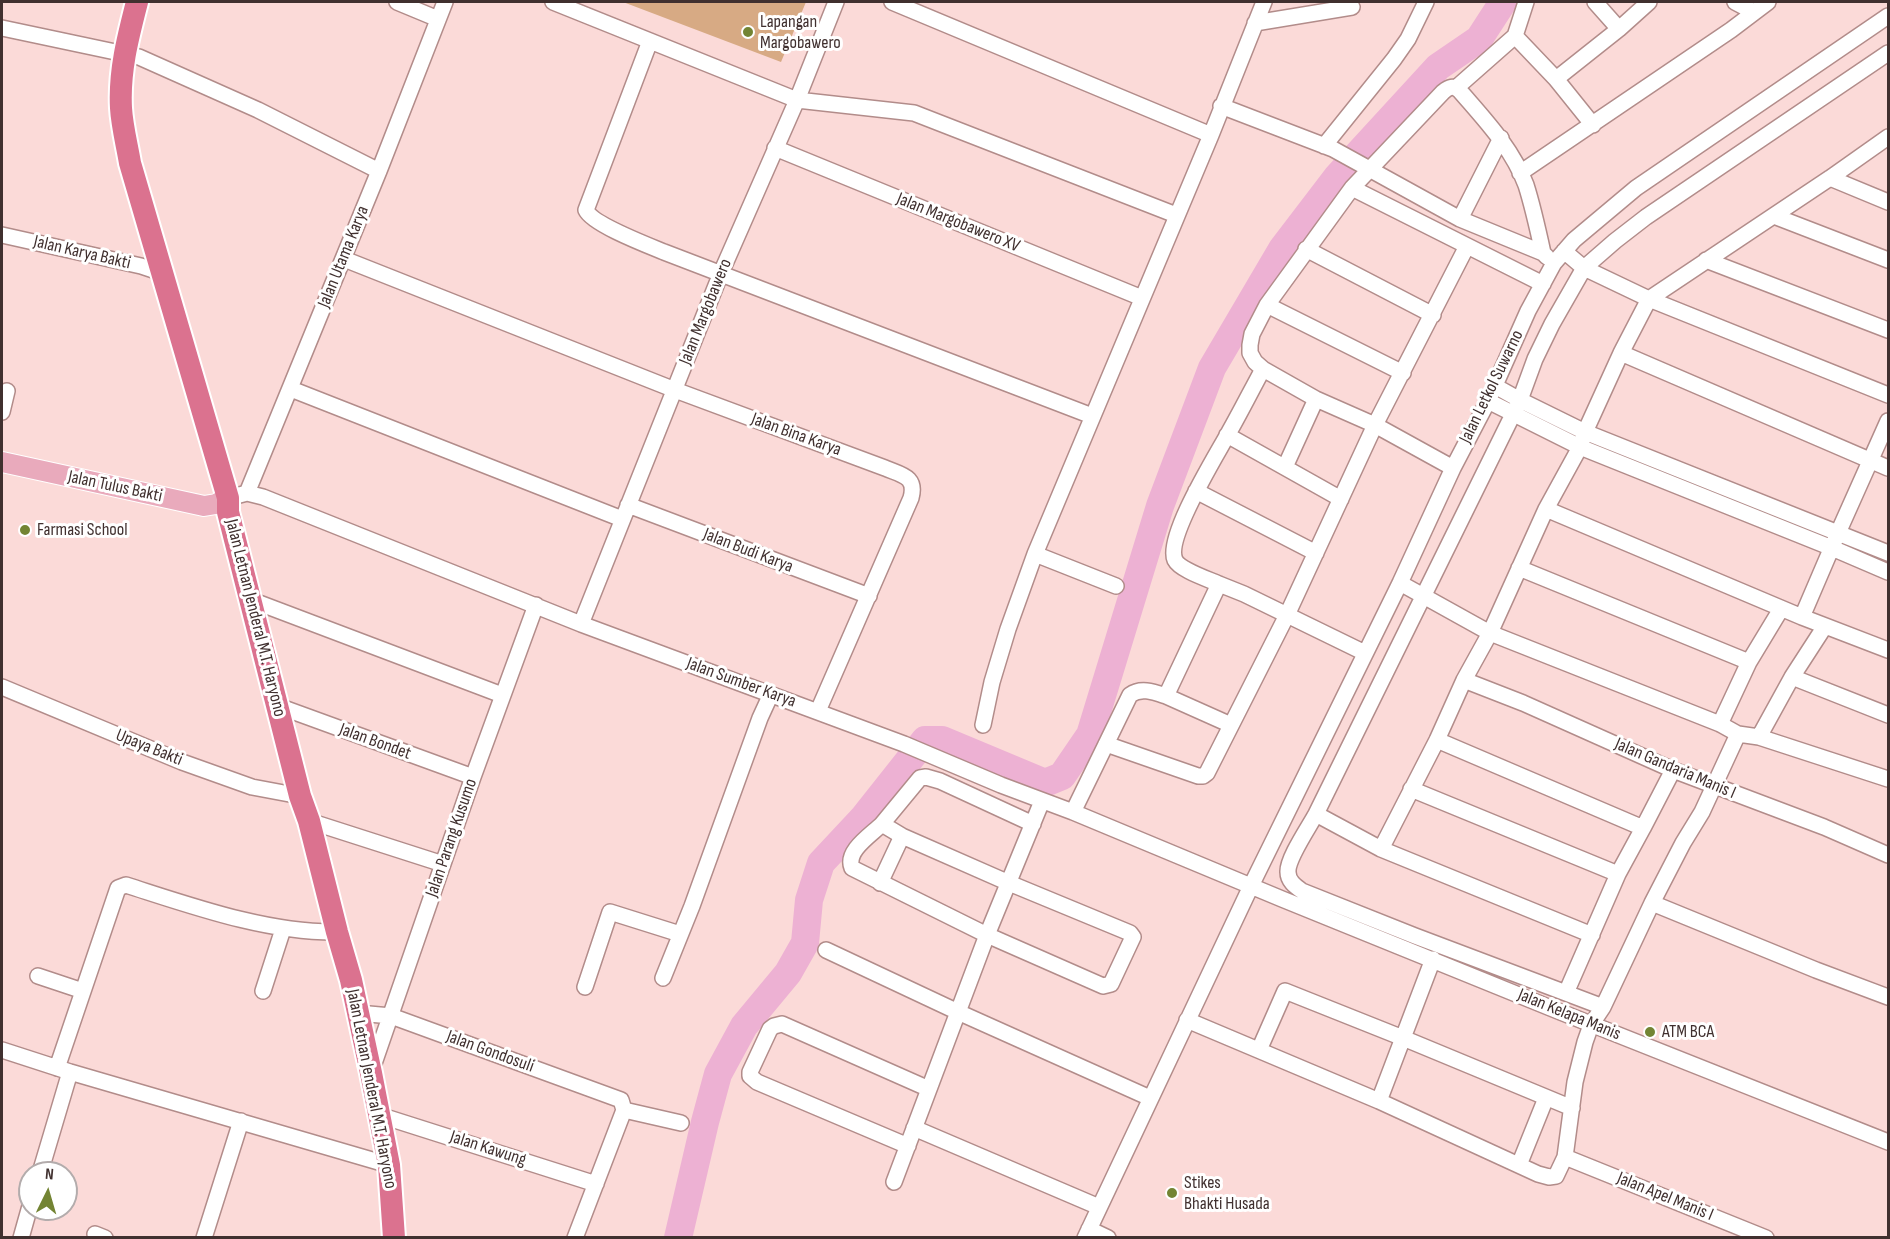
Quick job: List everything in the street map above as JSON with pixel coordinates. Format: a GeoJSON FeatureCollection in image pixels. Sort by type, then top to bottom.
{"type":"FeatureCollection","features":[{"type":"Feature","properties":{"kind":"highway","name":"Jalan Letnan Jenderal M.T. Haryono"},"geometry":{"type":"LineString","coordinates":[[137,2],[124,54],[121,81],[121,110],[130,163],[162,273],[237,495],[228,512],[300,796],[309,821],[351,980],[389,1165],[394,1238]]}},
{"type":"Feature","properties":{"kind":"main road","name":"Jalan Tulus Bakti"},"geometry":{"type":"LineString","coordinates":[[2,462],[204,506],[216,504],[237,495]]}},
{"type":"Feature","properties":{"kind":"street"},"geometry":{"type":"LineString","coordinates":[[397,2],[438,19]]}},
{"type":"Feature","properties":{"kind":"street","name":"Jalan Utama Karya"},"geometry":{"type":"LineString","coordinates":[[237,495],[254,472],[291,389],[444,2]]}},
{"type":"Feature","properties":{"kind":"street"},"geometry":{"type":"LineString","coordinates":[[554,2],[587,8],[650,40],[797,100],[914,113],[1176,215]]}},
{"type":"Feature","properties":{"kind":"street","name":"Jalan Margobawero"},"geometry":{"type":"LineString","coordinates":[[581,624],[721,273],[797,100],[836,2]]}},
{"type":"Feature","properties":{"kind":"street"},"geometry":{"type":"LineString","coordinates":[[892,2],[1211,135]]}},
{"type":"Feature","properties":{"kind":"street"},"geometry":{"type":"LineString","coordinates":[[983,725],[992,682],[1008,629],[1035,554],[1211,135],[1264,2]]}},
{"type":"Feature","properties":{"kind":"street"},"geometry":{"type":"LineString","coordinates":[[1329,148],[1408,39],[1426,2]]}},
{"type":"Feature","properties":{"kind":"street"},"geometry":{"type":"LineString","coordinates":[[1456,88],[1515,36],[1526,2]]}},
{"type":"Feature","properties":{"kind":"street"},"geometry":{"type":"LineString","coordinates":[[1594,2],[1618,29]]}},
{"type":"Feature","properties":{"kind":"street"},"geometry":{"type":"LineString","coordinates":[[1735,2],[1754,12]]}},
{"type":"Feature","properties":{"kind":"street"},"geometry":{"type":"LineString","coordinates":[[1520,173],[1731,30],[1768,2]]}},
{"type":"Feature","properties":{"kind":"street"},"geometry":{"type":"LineString","coordinates":[[1556,79],[1646,3]]}},
{"type":"Feature","properties":{"kind":"street"},"geometry":{"type":"LineString","coordinates":[[1255,23],[1352,7]]}},
{"type":"Feature","properties":{"kind":"street","name":"Jalan Letkol Suwarno"},"geometry":{"type":"LineString","coordinates":[[1087,1233],[1251,886],[1400,583],[1453,468],[1488,401],[1543,284],[1548,258],[1564,251],[1591,225],[1636,189],[1888,16]]}},
{"type":"Feature","properties":{"kind":"street"},"geometry":{"type":"LineString","coordinates":[[2,28],[139,57],[258,110],[379,171]]}},
{"type":"Feature","properties":{"kind":"street"},"geometry":{"type":"LineString","coordinates":[[1515,36],[1556,79],[1593,125]]}},
{"type":"Feature","properties":{"kind":"street"},"geometry":{"type":"LineString","coordinates":[[650,40],[586,213],[590,217],[654,248],[1092,416]]}},
{"type":"Feature","properties":{"kind":"street"},"geometry":{"type":"LineString","coordinates":[[1603,1007],[1302,891],[1292,884],[1288,871],[1293,854],[1316,814],[1513,415],[1535,359],[1552,324],[1584,268],[1646,217],[1888,53]]}},
{"type":"Feature","properties":{"kind":"street"},"geometry":{"type":"LineString","coordinates":[[1453,468],[1375,425],[1316,399],[1263,369],[1250,353],[1252,334],[1267,305],[1365,167],[1450,87],[1456,88],[1501,138],[1520,173],[1548,258]]}},
{"type":"Feature","properties":{"kind":"street"},"geometry":{"type":"LineString","coordinates":[[1221,106],[1329,148],[1460,219],[1548,258]]}},
{"type":"Feature","properties":{"kind":"street"},"geometry":{"type":"LineString","coordinates":[[1381,849],[1437,740],[1464,680],[1490,633],[1546,509],[1580,447],[1621,353],[1650,299],[1888,137]]}},
{"type":"Feature","properties":{"kind":"street"},"geometry":{"type":"LineString","coordinates":[[1460,219],[1501,138]]}},
{"type":"Feature","properties":{"kind":"street","name":"Jalan Margobawero XV"},"geometry":{"type":"LineString","coordinates":[[775,148],[1142,298]]}},
{"type":"Feature","properties":{"kind":"street"},"geometry":{"type":"LineString","coordinates":[[1830,178],[1888,202]]}},
{"type":"Feature","properties":{"kind":"street"},"geometry":{"type":"LineString","coordinates":[[1352,188],[1543,284]]}},
{"type":"Feature","properties":{"kind":"street"},"geometry":{"type":"LineString","coordinates":[[1774,216],[1888,260]]}},
{"type":"Feature","properties":{"kind":"street","name":"Jalan Karya Bakti"},"geometry":{"type":"LineString","coordinates":[[2,235],[162,273]]}},
{"type":"Feature","properties":{"kind":"street"},"geometry":{"type":"LineString","coordinates":[[1106,744],[1198,776],[1206,773],[1287,615],[1375,425],[1467,246]]}},
{"type":"Feature","properties":{"kind":"street"},"geometry":{"type":"LineString","coordinates":[[1306,249],[1433,315]]}},
{"type":"Feature","properties":{"kind":"street"},"geometry":{"type":"LineString","coordinates":[[1564,251],[1584,268],[1650,299],[1888,395]]}},
{"type":"Feature","properties":{"kind":"street","name":"Jalan Bina Karya"},"geometry":{"type":"LineString","coordinates":[[344,259],[675,390],[907,478],[913,486],[911,498],[869,596]]}},
{"type":"Feature","properties":{"kind":"street"},"geometry":{"type":"LineString","coordinates":[[1706,260],[1888,330]]}},
{"type":"Feature","properties":{"kind":"street"},"geometry":{"type":"LineString","coordinates":[[1267,305],[1402,373]]}},
{"type":"Feature","properties":{"kind":"street"},"geometry":{"type":"LineString","coordinates":[[1621,353],[1888,468]]}},
{"type":"Feature","properties":{"kind":"street"},"geometry":{"type":"LineString","coordinates":[[1263,369],[1203,476],[1178,534],[1174,557],[1176,562],[1184,568],[1245,594],[1365,653]]}},
{"type":"Feature","properties":{"kind":"street"},"geometry":{"type":"LineString","coordinates":[[1495,386],[1585,432],[1835,540],[1888,572]]}},
{"type":"Feature","properties":{"kind":"street","name":"Jalan Budi Karya"},"geometry":{"type":"LineString","coordinates":[[291,389],[625,512],[869,596]]}},
{"type":"Feature","properties":{"kind":"street"},"geometry":{"type":"LineString","coordinates":[[2,412],[7,391]]}},
{"type":"Feature","properties":{"kind":"street"},"geometry":{"type":"LineString","coordinates":[[1285,467],[1316,399]]}},
{"type":"Feature","properties":{"kind":"street"},"geometry":{"type":"LineString","coordinates":[[1488,401],[1580,447],[1835,540],[1888,553]]}},
{"type":"Feature","properties":{"kind":"street"},"geometry":{"type":"LineString","coordinates":[[1802,617],[1888,422]]}},
{"type":"Feature","properties":{"kind":"street"},"geometry":{"type":"LineString","coordinates":[[1227,435],[1341,500]]}},
{"type":"Feature","properties":{"kind":"street"},"geometry":{"type":"LineString","coordinates":[[1196,491],[1316,553]]}},
{"type":"Feature","properties":{"kind":"street","name":"Jalan Sumber Karya"},"geometry":{"type":"LineString","coordinates":[[237,495],[264,497],[581,624],[904,744],[1251,886]]}},
{"type":"Feature","properties":{"kind":"street"},"geometry":{"type":"LineString","coordinates":[[1546,509],[1781,609],[1888,650]]}},
{"type":"Feature","properties":{"kind":"street"},"geometry":{"type":"LineString","coordinates":[[1035,554],[1116,586]]}},
{"type":"Feature","properties":{"kind":"street"},"geometry":{"type":"LineString","coordinates":[[1519,568],[1749,662]]}},
{"type":"Feature","properties":{"kind":"street"},"geometry":{"type":"LineString","coordinates":[[1400,583],[1490,633],[1719,724],[1738,734],[1759,737],[1888,779]]}},
{"type":"Feature","properties":{"kind":"street"},"geometry":{"type":"LineString","coordinates":[[1166,696],[1219,584]]}},
{"type":"Feature","properties":{"kind":"street"},"geometry":{"type":"LineString","coordinates":[[818,711],[869,596]]}},
{"type":"Feature","properties":{"kind":"street"},"geometry":{"type":"LineString","coordinates":[[251,600],[502,695]]}},
{"type":"Feature","properties":{"kind":"street","name":"Jalan Parang Kusumo"},"geometry":{"type":"LineString","coordinates":[[371,1073],[473,777],[536,605]]}},
{"type":"Feature","properties":{"kind":"street"},"geometry":{"type":"LineString","coordinates":[[1719,724],[1749,662],[1781,609]]}},
{"type":"Feature","properties":{"kind":"street"},"geometry":{"type":"LineString","coordinates":[[1759,737],[1792,677],[1825,626]]}},
{"type":"Feature","properties":{"kind":"street"},"geometry":{"type":"LineString","coordinates":[[1792,677],[1888,715]]}},
{"type":"Feature","properties":{"kind":"street","name":"Jalan Gandaria Manis I"},"geometry":{"type":"LineString","coordinates":[[1464,680],[1523,703],[1714,787],[1824,827],[1888,855]]}},
{"type":"Feature","properties":{"kind":"street","name":"Upaya Bakti"},"geometry":{"type":"LineString","coordinates":[[2,687],[182,762],[252,787],[300,796]]}},
{"type":"Feature","properties":{"kind":"street"},"geometry":{"type":"LineString","coordinates":[[1073,812],[1130,695],[1135,691],[1142,690],[1166,696],[1231,725]]}},
{"type":"Feature","properties":{"kind":"street"},"geometry":{"type":"LineString","coordinates":[[663,978],[771,694]]}},
{"type":"Feature","properties":{"kind":"street","name":"Jalan Bondet"},"geometry":{"type":"LineString","coordinates":[[278,706],[473,777]]}},
{"type":"Feature","properties":{"kind":"street"},"geometry":{"type":"LineString","coordinates":[[1187,1020],[1379,1101],[1546,1177],[1556,1176],[1565,1157],[1575,1082],[1591,1024],[1603,1007],[1652,903],[1702,812],[1738,734]]}},
{"type":"Feature","properties":{"kind":"street"},"geometry":{"type":"LineString","coordinates":[[1437,740],[1643,828]]}},
{"type":"Feature","properties":{"kind":"street"},"geometry":{"type":"LineString","coordinates":[[1566,993],[1618,874],[1673,770]]}},
{"type":"Feature","properties":{"kind":"street"},"geometry":{"type":"LineString","coordinates":[[882,824],[902,836],[1130,933],[1133,937],[1111,984],[1107,986],[987,934],[880,883],[852,868],[850,864],[853,853],[882,824],[917,780],[926,777],[940,781],[1033,824]]}},
{"type":"Feature","properties":{"kind":"street"},"geometry":{"type":"LineString","coordinates":[[1411,789],[1618,874]]}},
{"type":"Feature","properties":{"kind":"street"},"geometry":{"type":"LineString","coordinates":[[894,1182],[987,934],[1042,801]]}},
{"type":"Feature","properties":{"kind":"street"},"geometry":{"type":"LineString","coordinates":[[1316,814],[1381,849],[1592,935]]}},
{"type":"Feature","properties":{"kind":"street"},"geometry":{"type":"LineString","coordinates":[[309,821],[443,864]]}},
{"type":"Feature","properties":{"kind":"street"},"geometry":{"type":"LineString","coordinates":[[880,883],[902,836]]}},
{"type":"Feature","properties":{"kind":"street"},"geometry":{"type":"LineString","coordinates":[[43,1161],[83,991],[118,888],[126,885],[183,903],[283,929],[337,932]]}},
{"type":"Feature","properties":{"kind":"street","name":"Jalan Kelapa Manis"},"geometry":{"type":"LineString","coordinates":[[1251,886],[1888,1142]]}},
{"type":"Feature","properties":{"kind":"street"},"geometry":{"type":"LineString","coordinates":[[1652,903],[1888,997]]}},
{"type":"Feature","properties":{"kind":"street"},"geometry":{"type":"LineString","coordinates":[[585,987],[610,912],[681,934]]}},
{"type":"Feature","properties":{"kind":"street"},"geometry":{"type":"LineString","coordinates":[[263,991],[283,929]]}},
{"type":"Feature","properties":{"kind":"street"},"geometry":{"type":"LineString","coordinates":[[826,950],[1150,1098]]}},
{"type":"Feature","properties":{"kind":"street"},"geometry":{"type":"LineString","coordinates":[[1379,1101],[1433,959]]}},
{"type":"Feature","properties":{"kind":"street"},"geometry":{"type":"LineString","coordinates":[[38,976],[83,991]]}},
{"type":"Feature","properties":{"kind":"street"},"geometry":{"type":"LineString","coordinates":[[1259,1050],[1285,991],[1572,1108]]}},
{"type":"Feature","properties":{"kind":"street","name":"Jalan Gondosuli"},"geometry":{"type":"LineString","coordinates":[[358,1013],[391,1016],[622,1105],[681,1123]]}},
{"type":"Feature","properties":{"kind":"street"},"geometry":{"type":"LineString","coordinates":[[908,1146],[757,1082],[750,1077],[750,1072],[770,1029],[782,1024],[929,1089]]}},
{"type":"Feature","properties":{"kind":"street"},"geometry":{"type":"LineString","coordinates":[[2,1050],[389,1165]]}},
{"type":"Feature","properties":{"kind":"street"},"geometry":{"type":"LineString","coordinates":[[1519,1165],[1546,1098]]}},
{"type":"Feature","properties":{"kind":"street"},"geometry":{"type":"LineString","coordinates":[[575,1238],[596,1184],[622,1105]]}},
{"type":"Feature","properties":{"kind":"street","name":"Jalan Kawung"},"geometry":{"type":"LineString","coordinates":[[379,1115],[596,1184]]}},
{"type":"Feature","properties":{"kind":"street"},"geometry":{"type":"LineString","coordinates":[[204,1238],[241,1121]]}},
{"type":"Feature","properties":{"kind":"street"},"geometry":{"type":"LineString","coordinates":[[914,1128],[1099,1207]]}},
{"type":"Feature","properties":{"kind":"street","name":"Jalan Apel Manis I"},"geometry":{"type":"LineString","coordinates":[[1565,1157],[1766,1238]]}},
{"type":"Feature","properties":{"kind":"street"},"geometry":{"type":"LineString","coordinates":[[21,1238],[26,1221]]}},
{"type":"Feature","properties":{"kind":"street"},"geometry":{"type":"LineString","coordinates":[[1087,1233],[1108,1238]]}},
{"type":"Feature","properties":{"kind":"shaded area","name":"Lapangan Margobawero"},"geometry":{"type":"Polygon","coordinates":[[[623,2],[806,2],[781,62],[623,2]]]}},
{"type":"Feature","properties":{"kind":"waterway"},"geometry":{"type":"LineString","coordinates":[[678,1238],[718,1074],[744,1026],[788,973],[805,943],[809,900],[821,863],[864,817],[925,740],[942,740],[1045,783],[1062,776],[1090,735],[1160,506],[1212,368],[1282,249],[1337,177],[1438,67],[1479,39],[1503,2]]}},
{"type":"Feature","properties":{"kind":"place","name":"Lapangan Margobawero"},"geometry":{"type":"Point","coordinates":[748,32]}},
{"type":"Feature","properties":{"kind":"place","name":"Farmasi School"},"geometry":{"type":"Point","coordinates":[25,530]}},
{"type":"Feature","properties":{"kind":"place","name":"ATM BCA"},"geometry":{"type":"Point","coordinates":[1650,1032]}},
{"type":"Feature","properties":{"kind":"place","name":"Stikes Bhakti Husada"},"geometry":{"type":"Point","coordinates":[1172,1193]}}]}
